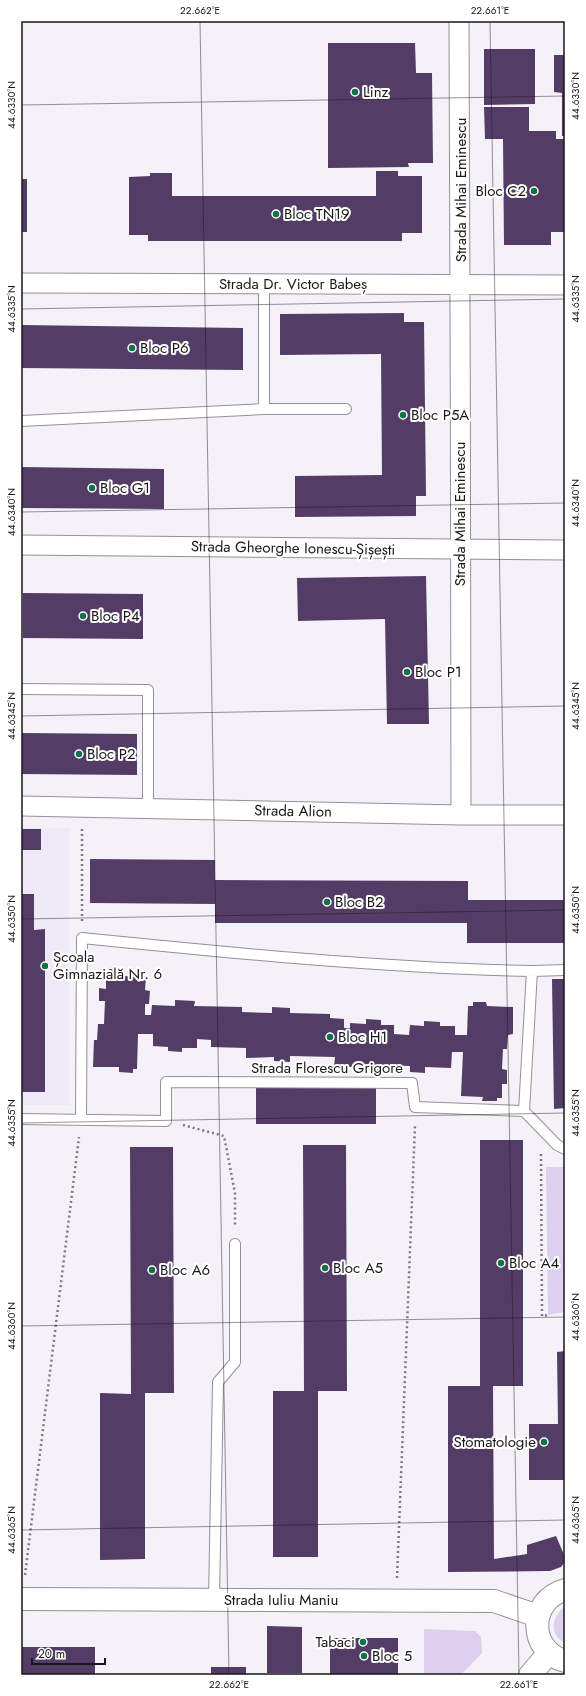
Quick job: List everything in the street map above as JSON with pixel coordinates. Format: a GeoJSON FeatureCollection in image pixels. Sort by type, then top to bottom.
{"type":"FeatureCollection","features":[{"type":"Feature","properties":{"kind":"street","name":"Strada Mihai Eminescu"},"geometry":{"type":"LineString","coordinates":[[459,21],[462,285],[459,549],[461,815]]}},
{"type":"Feature","properties":{"kind":"street","name":"Strada Dr. Victor Babeș"},"geometry":{"type":"LineString","coordinates":[[21,283],[565,284]]}},
{"type":"Feature","properties":{"kind":"street","name":"Strada Gheorghe Ionescu-Șișești"},"geometry":{"type":"LineString","coordinates":[[21,545],[565,550]]}},
{"type":"Feature","properties":{"kind":"street","name":"Strada Alion"},"geometry":{"type":"LineString","coordinates":[[21,806],[461,815],[565,815]]}},
{"type":"Feature","properties":{"kind":"street"},"geometry":{"type":"LineString","coordinates":[[530,1675],[557,1657],[542,1646],[536,1626],[538,1616],[547,1600],[565,1590]]}},
{"type":"Feature","properties":{"kind":"street","name":"Strada Iuliu Maniu"},"geometry":{"type":"LineString","coordinates":[[21,1599],[494,1601],[538,1616]]}},
{"type":"Feature","properties":{"kind":"lane"},"geometry":{"type":"LineString","coordinates":[[264,284],[264,409]]}},
{"type":"Feature","properties":{"kind":"lane"},"geometry":{"type":"LineString","coordinates":[[21,421],[264,409],[346,409]]}},
{"type":"Feature","properties":{"kind":"lane"},"geometry":{"type":"LineString","coordinates":[[21,689],[148,690],[148,808]]}},
{"type":"Feature","properties":{"kind":"lane"},"geometry":{"type":"LineString","coordinates":[[81,1118],[82,938],[212,951],[424,967],[532,971],[565,970]]}},
{"type":"Feature","properties":{"kind":"lane"},"geometry":{"type":"LineString","coordinates":[[524,1111],[532,971]]}},
{"type":"Feature","properties":{"kind":"lane","name":"Strada Florescu Grigore"},"geometry":{"type":"LineString","coordinates":[[166,1121],[166,1082],[412,1083],[415,1107]]}},
{"type":"Feature","properties":{"kind":"lane"},"geometry":{"type":"LineString","coordinates":[[415,1107],[524,1111],[557,1145],[565,1149]]}},
{"type":"Feature","properties":{"kind":"lane"},"geometry":{"type":"LineString","coordinates":[[21,1119],[81,1118],[166,1121]]}},
{"type":"Feature","properties":{"kind":"lane"},"geometry":{"type":"LineString","coordinates":[[214,1600],[218,1382],[235,1362],[235,1244]]}},
{"type":"Feature","properties":{"kind":"path"},"geometry":{"type":"LineString","coordinates":[[82,807],[82,938]]}},
{"type":"Feature","properties":{"kind":"path"},"geometry":{"type":"LineString","coordinates":[[396,1600],[415,1107]]}},
{"type":"Feature","properties":{"kind":"path"},"geometry":{"type":"LineString","coordinates":[[21,1599],[81,1118]]}},
{"type":"Feature","properties":{"kind":"path"},"geometry":{"type":"LineString","coordinates":[[166,1121],[224,1136],[235,1193],[235,1244]]}},
{"type":"Feature","properties":{"kind":"path"},"geometry":{"type":"LineString","coordinates":[[540,1128],[542,1316],[548,1316]]}},
{"type":"Feature","properties":{"kind":"shaded area","name":"Școala Gimnazială Nr. 6"},"geometry":{"type":"Polygon","coordinates":[[[21,828],[69,828],[69,1105],[21,1105],[21,828]]]}},
{"type":"Feature","properties":{"kind":"shaded area"},"geometry":{"type":"Polygon","coordinates":[[[546,1167],[565,1167],[565,1312],[548,1315],[546,1167]]]}},
{"type":"Feature","properties":{"kind":"shaded area"},"geometry":{"type":"Polygon","coordinates":[[[565,1607],[565,1643],[556,1635],[554,1625],[557,1615],[565,1607]]]}},
{"type":"Feature","properties":{"kind":"shaded area"},"geometry":{"type":"Polygon","coordinates":[[[424,1629],[475,1631],[481,1637],[482,1653],[461,1675],[424,1675],[424,1629]]]}},
{"type":"Feature","properties":{"kind":"building"},"geometry":{"type":"Polygon","coordinates":[[[328,43],[415,43],[416,73],[432,73],[433,163],[408,163],[409,167],[328,168],[328,43]]]}},
{"type":"Feature","properties":{"kind":"building"},"geometry":{"type":"Polygon","coordinates":[[[484,49],[535,49],[535,104],[484,105],[484,49]]]}},
{"type":"Feature","properties":{"kind":"building"},"geometry":{"type":"Polygon","coordinates":[[[554,55],[565,55],[565,136],[562,136],[562,93],[554,92],[554,55]]]}},
{"type":"Feature","properties":{"kind":"building","name":"Bloc C2"},"geometry":{"type":"Polygon","coordinates":[[[484,107],[529,107],[529,131],[556,131],[556,139],[565,139],[565,232],[551,232],[551,245],[504,245],[503,139],[485,139],[484,107]]]}},
{"type":"Feature","properties":{"kind":"building","name":"Bloc TN19"},"geometry":{"type":"Polygon","coordinates":[[[376,171],[398,171],[398,176],[422,176],[422,233],[402,233],[402,241],[148,241],[148,235],[129,235],[129,177],[150,176],[150,173],[172,173],[172,196],[376,196],[376,171]]]}},
{"type":"Feature","properties":{"kind":"building"},"geometry":{"type":"Polygon","coordinates":[[[21,179],[27,179],[27,232],[21,232],[21,179]]]}},
{"type":"Feature","properties":{"kind":"building","name":"Bloc P5A"},"geometry":{"type":"Polygon","coordinates":[[[404,313],[404,322],[424,322],[426,496],[416,496],[416,516],[295,517],[295,476],[382,475],[381,354],[280,355],[280,314],[404,313]]]}},
{"type":"Feature","properties":{"kind":"building","name":"Bloc P6"},"geometry":{"type":"Polygon","coordinates":[[[21,325],[243,328],[243,370],[21,368],[21,325]]]}},
{"type":"Feature","properties":{"kind":"building","name":"Bloc G1"},"geometry":{"type":"Polygon","coordinates":[[[21,467],[164,469],[164,509],[21,508],[21,467]]]}},
{"type":"Feature","properties":{"kind":"building","name":"Bloc P1"},"geometry":{"type":"Polygon","coordinates":[[[426,576],[429,724],[387,724],[385,619],[298,621],[297,578],[426,576]]]}},
{"type":"Feature","properties":{"kind":"building","name":"Bloc P4"},"geometry":{"type":"Polygon","coordinates":[[[23,593],[143,594],[143,639],[23,638],[23,593]]]}},
{"type":"Feature","properties":{"kind":"building","name":"Bloc P2"},"geometry":{"type":"Polygon","coordinates":[[[21,733],[137,734],[137,775],[21,774],[21,733]]]}},
{"type":"Feature","properties":{"kind":"building"},"geometry":{"type":"Polygon","coordinates":[[[21,829],[41,829],[41,850],[21,850],[21,829]]]}},
{"type":"Feature","properties":{"kind":"building","name":"Bloc B2"},"geometry":{"type":"Polygon","coordinates":[[[90,859],[215,860],[215,880],[468,881],[468,900],[565,900],[565,943],[467,943],[467,923],[215,923],[215,904],[90,903],[90,859]]]}},
{"type":"Feature","properties":{"kind":"building"},"geometry":{"type":"Polygon","coordinates":[[[21,894],[34,894],[34,930],[45,929],[45,1092],[21,1092],[21,894]]]}},
{"type":"Feature","properties":{"kind":"building","name":"Bloc H1"},"geometry":{"type":"Polygon","coordinates":[[[109,969],[124,970],[124,976],[146,977],[145,990],[150,991],[149,1004],[145,1004],[145,1015],[151,1015],[152,1005],[175,1006],[175,1000],[195,1001],[194,1006],[242,1007],[242,1012],[272,1013],[272,1007],[290,1008],[290,1013],[330,1014],[330,1018],[344,1019],[344,1028],[350,1028],[350,1023],[366,1024],[366,1019],[381,1020],[381,1025],[394,1025],[394,1034],[409,1035],[410,1025],[424,1026],[424,1021],[440,1022],[440,1026],[455,1026],[455,1035],[467,1035],[468,1006],[473,1006],[473,1002],[486,1002],[487,1006],[513,1007],[513,1034],[508,1035],[507,1049],[503,1049],[502,1069],[507,1070],[507,1084],[502,1084],[502,1098],[497,1098],[497,1101],[482,1101],[483,1097],[461,1096],[463,1052],[452,1052],[451,1068],[425,1067],[425,1073],[410,1072],[410,1066],[378,1065],[378,1070],[365,1070],[365,1065],[334,1067],[335,1057],[290,1056],[290,1062],[274,1061],[274,1057],[246,1058],[246,1048],[211,1047],[211,1040],[197,1039],[197,1048],[182,1048],[182,1052],[168,1051],[168,1047],[153,1046],[153,1034],[138,1034],[137,1069],[133,1069],[133,1073],[119,1072],[119,1067],[93,1067],[94,1040],[97,1040],[98,1024],[104,1024],[105,1001],[99,1001],[99,988],[106,989],[106,975],[109,975],[109,969]]]}},
{"type":"Feature","properties":{"kind":"building"},"geometry":{"type":"Polygon","coordinates":[[[552,979],[565,979],[565,1108],[554,1109],[552,979]]]}},
{"type":"Feature","properties":{"kind":"building"},"geometry":{"type":"Polygon","coordinates":[[[376,1085],[376,1124],[256,1124],[256,1086],[376,1085]]]}},
{"type":"Feature","properties":{"kind":"building","name":"Bloc A4"},"geometry":{"type":"Polygon","coordinates":[[[480,1140],[523,1140],[523,1386],[493,1386],[494,1559],[527,1554],[527,1545],[556,1536],[565,1557],[565,1562],[561,1567],[550,1571],[448,1572],[448,1386],[480,1386],[480,1140]]]}},
{"type":"Feature","properties":{"kind":"building","name":"Bloc A5"},"geometry":{"type":"Polygon","coordinates":[[[303,1145],[346,1145],[347,1391],[318,1391],[318,1557],[273,1557],[273,1391],[304,1391],[303,1145]]]}},
{"type":"Feature","properties":{"kind":"building","name":"Bloc A6"},"geometry":{"type":"Polygon","coordinates":[[[130,1147],[173,1147],[174,1393],[145,1393],[145,1559],[100,1560],[100,1393],[131,1394],[130,1147]]]}},
{"type":"Feature","properties":{"kind":"building","name":"Stomatologie"},"geometry":{"type":"Polygon","coordinates":[[[565,1351],[565,1480],[529,1480],[529,1424],[558,1424],[557,1352],[565,1351]]]}},
{"type":"Feature","properties":{"kind":"building"},"geometry":{"type":"Polygon","coordinates":[[[267,1626],[302,1627],[302,1673],[267,1673],[267,1626]]]}},
{"type":"Feature","properties":{"kind":"building","name":"Bloc 5"},"geometry":{"type":"Polygon","coordinates":[[[330,1638],[398,1638],[398,1675],[330,1675],[330,1638]]]}},
{"type":"Feature","properties":{"kind":"building"},"geometry":{"type":"Polygon","coordinates":[[[21,1647],[95,1647],[95,1675],[21,1675],[21,1647]]]}},
{"type":"Feature","properties":{"kind":"building"},"geometry":{"type":"Polygon","coordinates":[[[211,1667],[246,1667],[246,1675],[211,1675],[211,1667]]]}},
{"type":"Feature","properties":{"kind":"place","name":"Linz"},"geometry":{"type":"Point","coordinates":[355,92]}},
{"type":"Feature","properties":{"kind":"place","name":"Bloc C2"},"geometry":{"type":"Point","coordinates":[534,191]}},
{"type":"Feature","properties":{"kind":"place","name":"Bloc TN19"},"geometry":{"type":"Point","coordinates":[276,214]}},
{"type":"Feature","properties":{"kind":"place","name":"Bloc P6"},"geometry":{"type":"Point","coordinates":[132,348]}},
{"type":"Feature","properties":{"kind":"place","name":"Bloc P5A"},"geometry":{"type":"Point","coordinates":[403,415]}},
{"type":"Feature","properties":{"kind":"place","name":"Bloc G1"},"geometry":{"type":"Point","coordinates":[92,488]}},
{"type":"Feature","properties":{"kind":"place","name":"Bloc P4"},"geometry":{"type":"Point","coordinates":[83,616]}},
{"type":"Feature","properties":{"kind":"place","name":"Bloc P1"},"geometry":{"type":"Point","coordinates":[407,672]}},
{"type":"Feature","properties":{"kind":"place","name":"Bloc P2"},"geometry":{"type":"Point","coordinates":[79,754]}},
{"type":"Feature","properties":{"kind":"place","name":"Bloc B2"},"geometry":{"type":"Point","coordinates":[327,902]}},
{"type":"Feature","properties":{"kind":"place","name":"Școala Gimnazială Nr. 6"},"geometry":{"type":"Point","coordinates":[45,966]}},
{"type":"Feature","properties":{"kind":"place","name":"Bloc H1"},"geometry":{"type":"Point","coordinates":[330,1037]}},
{"type":"Feature","properties":{"kind":"place","name":"Bloc A4"},"geometry":{"type":"Point","coordinates":[501,1263]}},
{"type":"Feature","properties":{"kind":"place","name":"Bloc A5"},"geometry":{"type":"Point","coordinates":[325,1268]}},
{"type":"Feature","properties":{"kind":"place","name":"Bloc A6"},"geometry":{"type":"Point","coordinates":[152,1270]}},
{"type":"Feature","properties":{"kind":"place","name":"Stomatologie"},"geometry":{"type":"Point","coordinates":[544,1442]}},
{"type":"Feature","properties":{"kind":"place","name":"Tabaci"},"geometry":{"type":"Point","coordinates":[363,1642]}},
{"type":"Feature","properties":{"kind":"place","name":"Bloc 5"},"geometry":{"type":"Point","coordinates":[364,1656]}}]}
